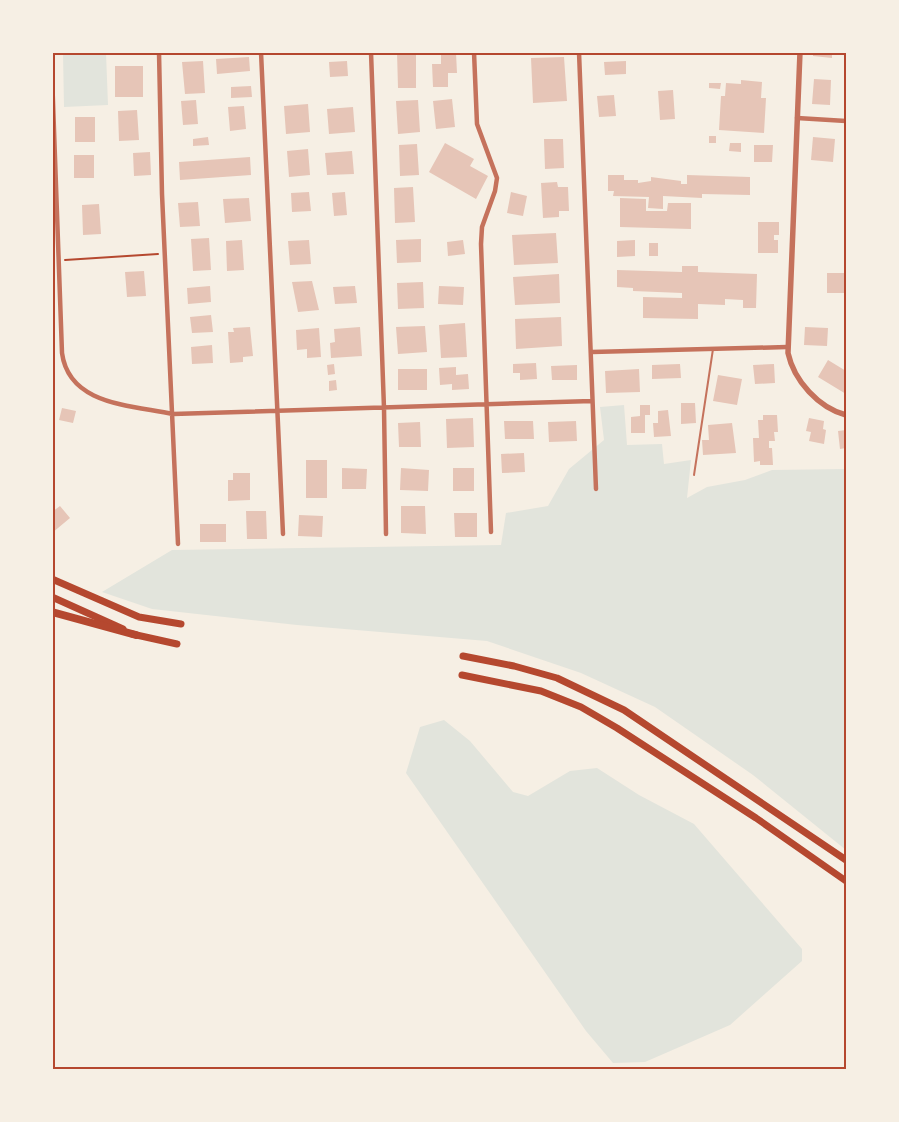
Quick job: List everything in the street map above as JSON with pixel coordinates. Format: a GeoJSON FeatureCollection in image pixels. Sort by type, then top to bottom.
{"type":"FeatureCollection","features":[{"type":"Feature","properties":{"kind":"highway"},"geometry":{"type":"LineString","coordinates":[[52,579],[139,617],[181,624]]}},
{"type":"Feature","properties":{"kind":"highway"},"geometry":{"type":"LineString","coordinates":[[52,597],[136,635]]}},
{"type":"Feature","properties":{"kind":"highway"},"geometry":{"type":"LineString","coordinates":[[52,612],[177,644]]}},
{"type":"Feature","properties":{"kind":"highway"},"geometry":{"type":"LineString","coordinates":[[463,656],[514,666],[557,678],[624,710],[846,860]]}},
{"type":"Feature","properties":{"kind":"highway"},"geometry":{"type":"LineString","coordinates":[[462,675],[541,691],[580,707],[617,728],[756,818],[846,881]]}},
{"type":"Feature","properties":{"kind":"street"},"geometry":{"type":"LineString","coordinates":[[159,52],[165,253],[178,544]]}},
{"type":"Feature","properties":{"kind":"street"},"geometry":{"type":"LineString","coordinates":[[261,52],[283,534]]}},
{"type":"Feature","properties":{"kind":"street"},"geometry":{"type":"LineString","coordinates":[[371,52],[384,408],[386,534]]}},
{"type":"Feature","properties":{"kind":"street"},"geometry":{"type":"LineString","coordinates":[[474,52],[477,124],[497,178],[495,191],[481,230],[491,532]]}},
{"type":"Feature","properties":{"kind":"street"},"geometry":{"type":"LineString","coordinates":[[579,52],[596,489]]}},
{"type":"Feature","properties":{"kind":"street"},"geometry":{"type":"LineString","coordinates":[[800,52],[787,347],[791,365],[803,385],[822,402],[846,415]]}},
{"type":"Feature","properties":{"kind":"street"},"geometry":{"type":"LineString","coordinates":[[52,74],[62,353],[65,368],[70,379],[94,396],[173,414],[592,401]]}},
{"type":"Feature","properties":{"kind":"street"},"geometry":{"type":"LineString","coordinates":[[797,118],[846,121]]}},
{"type":"Feature","properties":{"kind":"street"},"geometry":{"type":"LineString","coordinates":[[592,352],[787,347]]}},
{"type":"Feature","properties":{"kind":"lane"},"geometry":{"type":"LineString","coordinates":[[694,475],[713,349]]}},
{"type":"Feature","properties":{"kind":"path"},"geometry":{"type":"LineString","coordinates":[[58,260],[165,253]]}},
{"type":"Feature","properties":{"kind":"shaded area"},"geometry":{"type":"Polygon","coordinates":[[[63,53],[106,53],[108,105],[64,107],[63,53]]]}},
{"type":"Feature","properties":{"kind":"shaded area"},"geometry":{"type":"Polygon","coordinates":[[[624,405],[627,445],[662,444],[664,464],[691,460],[687,498],[707,487],[745,480],[772,470],[846,469],[846,850],[753,775],[655,707],[581,673],[487,641],[297,625],[152,609],[102,592],[172,550],[501,545],[506,513],[548,506],[569,469],[604,440],[600,407],[624,405]]]}},
{"type":"Feature","properties":{"kind":"shaded area"},"geometry":{"type":"Polygon","coordinates":[[[444,720],[470,741],[513,792],[528,796],[570,771],[597,768],[639,795],[694,824],[802,949],[802,961],[730,1025],[645,1062],[613,1063],[586,1031],[406,773],[420,727],[444,720]]]}},
{"type":"Feature","properties":{"kind":"building"},"geometry":{"type":"Polygon","coordinates":[[[397,52],[416,52],[416,88],[398,88],[397,52]]]}},
{"type":"Feature","properties":{"kind":"building"},"geometry":{"type":"Polygon","coordinates":[[[696,52],[718,52],[718,54],[696,55],[696,52]]]}},
{"type":"Feature","properties":{"kind":"building"},"geometry":{"type":"Polygon","coordinates":[[[813,52],[832,52],[832,58],[813,56],[813,52]]]}},
{"type":"Feature","properties":{"kind":"building"},"geometry":{"type":"Polygon","coordinates":[[[441,53],[456,53],[457,73],[448,73],[448,87],[433,87],[432,64],[441,64],[441,53]]]}},
{"type":"Feature","properties":{"kind":"building"},"geometry":{"type":"Polygon","coordinates":[[[249,57],[250,71],[217,74],[216,59],[249,57]]]}},
{"type":"Feature","properties":{"kind":"building"},"geometry":{"type":"Polygon","coordinates":[[[564,57],[567,101],[533,103],[531,58],[564,57]]]}},
{"type":"Feature","properties":{"kind":"building"},"geometry":{"type":"Polygon","coordinates":[[[203,61],[205,93],[185,94],[182,62],[203,61]]]}},
{"type":"Feature","properties":{"kind":"building"},"geometry":{"type":"Polygon","coordinates":[[[347,61],[348,76],[330,77],[329,62],[347,61]]]}},
{"type":"Feature","properties":{"kind":"building"},"geometry":{"type":"Polygon","coordinates":[[[626,61],[626,74],[605,75],[604,62],[626,61]]]}},
{"type":"Feature","properties":{"kind":"building"},"geometry":{"type":"Polygon","coordinates":[[[115,66],[143,66],[143,97],[115,97],[115,66]]]}},
{"type":"Feature","properties":{"kind":"building"},"geometry":{"type":"Polygon","coordinates":[[[814,79],[831,80],[830,105],[812,104],[814,79]]]}},
{"type":"Feature","properties":{"kind":"building"},"geometry":{"type":"Polygon","coordinates":[[[741,80],[762,82],[761,98],[766,98],[764,133],[719,130],[721,96],[725,96],[726,83],[741,84],[741,80]]]}},
{"type":"Feature","properties":{"kind":"building"},"geometry":{"type":"Polygon","coordinates":[[[709,83],[721,83],[720,89],[709,88],[709,83]]]}},
{"type":"Feature","properties":{"kind":"building"},"geometry":{"type":"Polygon","coordinates":[[[251,86],[252,97],[231,98],[231,87],[251,86]]]}},
{"type":"Feature","properties":{"kind":"building"},"geometry":{"type":"Polygon","coordinates":[[[673,90],[675,119],[660,120],[658,91],[673,90]]]}},
{"type":"Feature","properties":{"kind":"building"},"geometry":{"type":"Polygon","coordinates":[[[614,95],[616,116],[599,117],[597,96],[614,95]]]}},
{"type":"Feature","properties":{"kind":"building"},"geometry":{"type":"Polygon","coordinates":[[[452,99],[455,127],[436,129],[433,101],[452,99]]]}},
{"type":"Feature","properties":{"kind":"building"},"geometry":{"type":"Polygon","coordinates":[[[196,100],[198,124],[183,125],[181,101],[196,100]]]}},
{"type":"Feature","properties":{"kind":"building"},"geometry":{"type":"Polygon","coordinates":[[[418,100],[420,132],[398,134],[396,101],[418,100]]]}},
{"type":"Feature","properties":{"kind":"building"},"geometry":{"type":"Polygon","coordinates":[[[308,104],[310,132],[286,134],[284,106],[308,104]]]}},
{"type":"Feature","properties":{"kind":"building"},"geometry":{"type":"Polygon","coordinates":[[[244,106],[246,129],[230,131],[228,107],[244,106]]]}},
{"type":"Feature","properties":{"kind":"building"},"geometry":{"type":"Polygon","coordinates":[[[353,107],[355,132],[329,134],[327,109],[353,107]]]}},
{"type":"Feature","properties":{"kind":"building"},"geometry":{"type":"Polygon","coordinates":[[[137,110],[139,140],[119,141],[118,111],[137,110]]]}},
{"type":"Feature","properties":{"kind":"building"},"geometry":{"type":"Polygon","coordinates":[[[75,117],[95,117],[95,142],[75,142],[75,117]]]}},
{"type":"Feature","properties":{"kind":"building"},"geometry":{"type":"Polygon","coordinates":[[[709,136],[716,136],[716,143],[709,143],[709,136]]]}},
{"type":"Feature","properties":{"kind":"building"},"geometry":{"type":"Polygon","coordinates":[[[208,137],[209,145],[193,146],[193,139],[208,137]]]}},
{"type":"Feature","properties":{"kind":"building"},"geometry":{"type":"Polygon","coordinates":[[[813,137],[835,139],[833,162],[811,160],[813,137]]]}},
{"type":"Feature","properties":{"kind":"building"},"geometry":{"type":"Polygon","coordinates":[[[544,139],[563,139],[564,168],[545,169],[544,139]]]}},
{"type":"Feature","properties":{"kind":"building"},"geometry":{"type":"Polygon","coordinates":[[[445,143],[474,159],[470,166],[488,176],[476,199],[429,172],[445,143]]]}},
{"type":"Feature","properties":{"kind":"building"},"geometry":{"type":"Polygon","coordinates":[[[730,143],[741,143],[741,152],[729,151],[730,143]]]}},
{"type":"Feature","properties":{"kind":"building"},"geometry":{"type":"Polygon","coordinates":[[[417,144],[419,175],[400,176],[399,145],[417,144]]]}},
{"type":"Feature","properties":{"kind":"building"},"geometry":{"type":"Polygon","coordinates":[[[754,145],[773,145],[772,162],[754,162],[754,145]]]}},
{"type":"Feature","properties":{"kind":"building"},"geometry":{"type":"Polygon","coordinates":[[[308,149],[310,175],[289,177],[287,151],[308,149]]]}},
{"type":"Feature","properties":{"kind":"building"},"geometry":{"type":"Polygon","coordinates":[[[352,151],[354,174],[327,175],[325,153],[352,151]]]}},
{"type":"Feature","properties":{"kind":"building"},"geometry":{"type":"Polygon","coordinates":[[[150,152],[151,175],[134,176],[133,153],[150,152]]]}},
{"type":"Feature","properties":{"kind":"building"},"geometry":{"type":"Polygon","coordinates":[[[74,155],[94,155],[94,178],[74,178],[74,155]]]}},
{"type":"Feature","properties":{"kind":"building"},"geometry":{"type":"Polygon","coordinates":[[[250,157],[251,175],[180,180],[179,162],[250,157]]]}},
{"type":"Feature","properties":{"kind":"building"},"geometry":{"type":"Polygon","coordinates":[[[608,175],[624,175],[624,180],[638,180],[638,183],[651,181],[651,177],[681,181],[681,184],[687,184],[687,175],[750,177],[750,195],[702,194],[702,198],[663,196],[663,209],[648,208],[649,197],[613,196],[614,191],[608,191],[608,175]]]}},
{"type":"Feature","properties":{"kind":"building"},"geometry":{"type":"Polygon","coordinates":[[[557,182],[558,187],[568,187],[569,211],[559,211],[559,217],[543,218],[541,183],[557,182]]]}},
{"type":"Feature","properties":{"kind":"building"},"geometry":{"type":"Polygon","coordinates":[[[413,187],[415,222],[395,223],[394,188],[413,187]]]}},
{"type":"Feature","properties":{"kind":"building"},"geometry":{"type":"Polygon","coordinates":[[[309,192],[311,211],[292,212],[291,193],[309,192]]]}},
{"type":"Feature","properties":{"kind":"building"},"geometry":{"type":"Polygon","coordinates":[[[345,192],[347,215],[334,216],[332,193],[345,192]]]}},
{"type":"Feature","properties":{"kind":"building"},"geometry":{"type":"Polygon","coordinates":[[[511,192],[527,196],[523,216],[507,213],[511,192]]]}},
{"type":"Feature","properties":{"kind":"building"},"geometry":{"type":"Polygon","coordinates":[[[249,198],[251,221],[225,223],[223,199],[249,198]]]}},
{"type":"Feature","properties":{"kind":"building"},"geometry":{"type":"Polygon","coordinates":[[[620,198],[646,199],[646,211],[667,211],[668,203],[691,203],[691,229],[620,227],[620,198]]]}},
{"type":"Feature","properties":{"kind":"building"},"geometry":{"type":"Polygon","coordinates":[[[198,202],[200,226],[180,227],[178,203],[198,202]]]}},
{"type":"Feature","properties":{"kind":"building"},"geometry":{"type":"Polygon","coordinates":[[[99,204],[101,234],[83,235],[82,205],[99,204]]]}},
{"type":"Feature","properties":{"kind":"building"},"geometry":{"type":"Polygon","coordinates":[[[758,222],[779,222],[779,235],[774,235],[774,240],[778,240],[778,253],[758,253],[758,222]]]}},
{"type":"Feature","properties":{"kind":"building"},"geometry":{"type":"Polygon","coordinates":[[[556,233],[558,263],[514,265],[512,235],[556,233]]]}},
{"type":"Feature","properties":{"kind":"building"},"geometry":{"type":"Polygon","coordinates":[[[209,238],[211,270],[193,271],[191,239],[209,238]]]}},
{"type":"Feature","properties":{"kind":"building"},"geometry":{"type":"Polygon","coordinates":[[[421,239],[421,262],[397,263],[396,240],[421,239]]]}},
{"type":"Feature","properties":{"kind":"building"},"geometry":{"type":"Polygon","coordinates":[[[242,240],[244,270],[227,271],[226,241],[242,240]]]}},
{"type":"Feature","properties":{"kind":"building"},"geometry":{"type":"Polygon","coordinates":[[[309,240],[311,264],[290,265],[288,241],[309,240]]]}},
{"type":"Feature","properties":{"kind":"building"},"geometry":{"type":"Polygon","coordinates":[[[463,240],[465,254],[448,256],[447,242],[463,240]]]}},
{"type":"Feature","properties":{"kind":"building"},"geometry":{"type":"Polygon","coordinates":[[[635,240],[635,256],[617,257],[617,241],[635,240]]]}},
{"type":"Feature","properties":{"kind":"building"},"geometry":{"type":"Polygon","coordinates":[[[649,243],[658,243],[658,256],[649,256],[649,243]]]}},
{"type":"Feature","properties":{"kind":"building"},"geometry":{"type":"Polygon","coordinates":[[[682,266],[698,266],[698,272],[757,274],[756,308],[743,308],[743,300],[725,299],[725,305],[698,304],[698,319],[643,318],[643,297],[682,298],[682,293],[633,291],[633,288],[617,287],[617,270],[682,272],[682,266]]]}},
{"type":"Feature","properties":{"kind":"building"},"geometry":{"type":"Polygon","coordinates":[[[144,271],[146,296],[127,297],[125,272],[144,271]]]}},
{"type":"Feature","properties":{"kind":"building"},"geometry":{"type":"Polygon","coordinates":[[[827,273],[845,273],[845,293],[827,293],[827,273]]]}},
{"type":"Feature","properties":{"kind":"building"},"geometry":{"type":"Polygon","coordinates":[[[559,274],[560,303],[515,305],[513,277],[559,274]]]}},
{"type":"Feature","properties":{"kind":"building"},"geometry":{"type":"Polygon","coordinates":[[[312,281],[319,310],[298,312],[292,282],[312,281]]]}},
{"type":"Feature","properties":{"kind":"building"},"geometry":{"type":"Polygon","coordinates":[[[423,282],[424,308],[398,309],[397,283],[423,282]]]}},
{"type":"Feature","properties":{"kind":"building"},"geometry":{"type":"Polygon","coordinates":[[[210,286],[211,302],[188,304],[187,288],[210,286]]]}},
{"type":"Feature","properties":{"kind":"building"},"geometry":{"type":"Polygon","coordinates":[[[355,286],[357,303],[335,304],[333,287],[355,286]]]}},
{"type":"Feature","properties":{"kind":"building"},"geometry":{"type":"Polygon","coordinates":[[[439,286],[464,287],[463,305],[438,304],[439,286]]]}},
{"type":"Feature","properties":{"kind":"building"},"geometry":{"type":"Polygon","coordinates":[[[211,315],[213,332],[192,333],[190,317],[211,315]]]}},
{"type":"Feature","properties":{"kind":"building"},"geometry":{"type":"Polygon","coordinates":[[[561,317],[562,346],[516,349],[515,319],[561,317]]]}},
{"type":"Feature","properties":{"kind":"building"},"geometry":{"type":"Polygon","coordinates":[[[465,323],[467,357],[441,358],[439,325],[465,323]]]}},
{"type":"Feature","properties":{"kind":"building"},"geometry":{"type":"Polygon","coordinates":[[[425,326],[427,352],[398,354],[396,327],[425,326]]]}},
{"type":"Feature","properties":{"kind":"building"},"geometry":{"type":"Polygon","coordinates":[[[250,327],[253,356],[243,357],[243,362],[230,363],[228,332],[234,332],[233,328],[250,327]]]}},
{"type":"Feature","properties":{"kind":"building"},"geometry":{"type":"Polygon","coordinates":[[[360,327],[362,356],[331,358],[330,343],[335,342],[334,329],[360,327]]]}},
{"type":"Feature","properties":{"kind":"building"},"geometry":{"type":"Polygon","coordinates":[[[805,327],[828,328],[827,346],[804,345],[805,327]]]}},
{"type":"Feature","properties":{"kind":"building"},"geometry":{"type":"Polygon","coordinates":[[[319,328],[321,357],[307,358],[307,349],[297,350],[296,330],[319,328]]]}},
{"type":"Feature","properties":{"kind":"building"},"geometry":{"type":"Polygon","coordinates":[[[212,345],[213,363],[192,364],[191,347],[212,345]]]}},
{"type":"Feature","properties":{"kind":"building"},"geometry":{"type":"Polygon","coordinates":[[[828,360],[846,371],[846,394],[818,377],[828,360]]]}},
{"type":"Feature","properties":{"kind":"building"},"geometry":{"type":"Polygon","coordinates":[[[536,363],[537,379],[520,380],[520,373],[513,373],[513,364],[536,363]]]}},
{"type":"Feature","properties":{"kind":"building"},"geometry":{"type":"Polygon","coordinates":[[[334,364],[335,374],[328,375],[327,365],[334,364]]]}},
{"type":"Feature","properties":{"kind":"building"},"geometry":{"type":"Polygon","coordinates":[[[680,364],[681,378],[652,379],[652,365],[680,364]]]}},
{"type":"Feature","properties":{"kind":"building"},"geometry":{"type":"Polygon","coordinates":[[[774,364],[775,383],[755,384],[753,365],[774,364]]]}},
{"type":"Feature","properties":{"kind":"building"},"geometry":{"type":"Polygon","coordinates":[[[577,365],[577,380],[552,380],[551,366],[577,365]]]}},
{"type":"Feature","properties":{"kind":"building"},"geometry":{"type":"Polygon","coordinates":[[[456,367],[456,375],[468,374],[469,389],[452,390],[452,384],[440,385],[439,368],[456,367]]]}},
{"type":"Feature","properties":{"kind":"building"},"geometry":{"type":"Polygon","coordinates":[[[398,369],[427,369],[427,390],[398,390],[398,369]]]}},
{"type":"Feature","properties":{"kind":"building"},"geometry":{"type":"Polygon","coordinates":[[[639,369],[640,392],[606,393],[605,371],[639,369]]]}},
{"type":"Feature","properties":{"kind":"building"},"geometry":{"type":"Polygon","coordinates":[[[718,375],[742,379],[737,405],[713,401],[718,375]]]}},
{"type":"Feature","properties":{"kind":"building"},"geometry":{"type":"Polygon","coordinates":[[[336,380],[337,390],[329,391],[329,381],[336,380]]]}},
{"type":"Feature","properties":{"kind":"building"},"geometry":{"type":"Polygon","coordinates":[[[681,403],[695,403],[696,423],[681,424],[681,403]]]}},
{"type":"Feature","properties":{"kind":"building"},"geometry":{"type":"Polygon","coordinates":[[[640,405],[650,405],[650,415],[645,415],[645,433],[631,433],[631,417],[640,416],[640,405]]]}},
{"type":"Feature","properties":{"kind":"building"},"geometry":{"type":"Polygon","coordinates":[[[62,408],[76,411],[73,423],[59,420],[62,408]]]}},
{"type":"Feature","properties":{"kind":"building"},"geometry":{"type":"Polygon","coordinates":[[[668,410],[671,436],[654,437],[653,423],[658,423],[658,411],[668,410]]]}},
{"type":"Feature","properties":{"kind":"building"},"geometry":{"type":"Polygon","coordinates":[[[763,415],[777,415],[778,432],[774,432],[775,441],[769,441],[769,448],[772,448],[773,465],[760,465],[760,461],[754,462],[753,438],[759,438],[758,420],[763,420],[763,415]]]}},
{"type":"Feature","properties":{"kind":"building"},"geometry":{"type":"Polygon","coordinates":[[[473,418],[474,447],[447,448],[446,419],[473,418]]]}},
{"type":"Feature","properties":{"kind":"building"},"geometry":{"type":"Polygon","coordinates":[[[809,418],[824,421],[823,429],[826,430],[824,444],[809,441],[811,432],[806,431],[809,418]]]}},
{"type":"Feature","properties":{"kind":"building"},"geometry":{"type":"Polygon","coordinates":[[[504,421],[533,421],[534,439],[505,439],[504,421]]]}},
{"type":"Feature","properties":{"kind":"building"},"geometry":{"type":"Polygon","coordinates":[[[576,421],[577,441],[549,442],[548,422],[576,421]]]}},
{"type":"Feature","properties":{"kind":"building"},"geometry":{"type":"Polygon","coordinates":[[[420,422],[421,447],[399,447],[398,423],[420,422]]]}},
{"type":"Feature","properties":{"kind":"building"},"geometry":{"type":"Polygon","coordinates":[[[732,423],[736,453],[703,455],[702,440],[709,440],[708,425],[732,423]]]}},
{"type":"Feature","properties":{"kind":"building"},"geometry":{"type":"Polygon","coordinates":[[[846,430],[846,448],[840,449],[838,431],[846,430]]]}},
{"type":"Feature","properties":{"kind":"building"},"geometry":{"type":"Polygon","coordinates":[[[524,453],[525,472],[502,473],[501,454],[524,453]]]}},
{"type":"Feature","properties":{"kind":"building"},"geometry":{"type":"Polygon","coordinates":[[[306,460],[327,460],[327,498],[306,498],[306,460]]]}},
{"type":"Feature","properties":{"kind":"building"},"geometry":{"type":"Polygon","coordinates":[[[342,468],[367,469],[366,489],[342,489],[342,468]]]}},
{"type":"Feature","properties":{"kind":"building"},"geometry":{"type":"Polygon","coordinates":[[[401,468],[429,470],[428,491],[400,490],[401,468]]]}},
{"type":"Feature","properties":{"kind":"building"},"geometry":{"type":"Polygon","coordinates":[[[453,468],[474,468],[474,491],[453,491],[453,468]]]}},
{"type":"Feature","properties":{"kind":"building"},"geometry":{"type":"Polygon","coordinates":[[[233,473],[250,473],[250,500],[228,501],[228,480],[233,480],[233,473]]]}},
{"type":"Feature","properties":{"kind":"building"},"geometry":{"type":"Polygon","coordinates":[[[60,506],[70,518],[52,533],[52,512],[60,506]]]}},
{"type":"Feature","properties":{"kind":"building"},"geometry":{"type":"Polygon","coordinates":[[[401,506],[425,506],[426,534],[401,533],[401,506]]]}},
{"type":"Feature","properties":{"kind":"building"},"geometry":{"type":"Polygon","coordinates":[[[246,511],[266,511],[267,539],[247,539],[246,511]]]}},
{"type":"Feature","properties":{"kind":"building"},"geometry":{"type":"Polygon","coordinates":[[[454,513],[477,513],[477,537],[455,537],[454,513]]]}},
{"type":"Feature","properties":{"kind":"building"},"geometry":{"type":"Polygon","coordinates":[[[299,515],[323,516],[322,537],[298,536],[299,515]]]}},
{"type":"Feature","properties":{"kind":"building"},"geometry":{"type":"Polygon","coordinates":[[[200,524],[226,524],[226,542],[200,542],[200,524]]]}}]}
